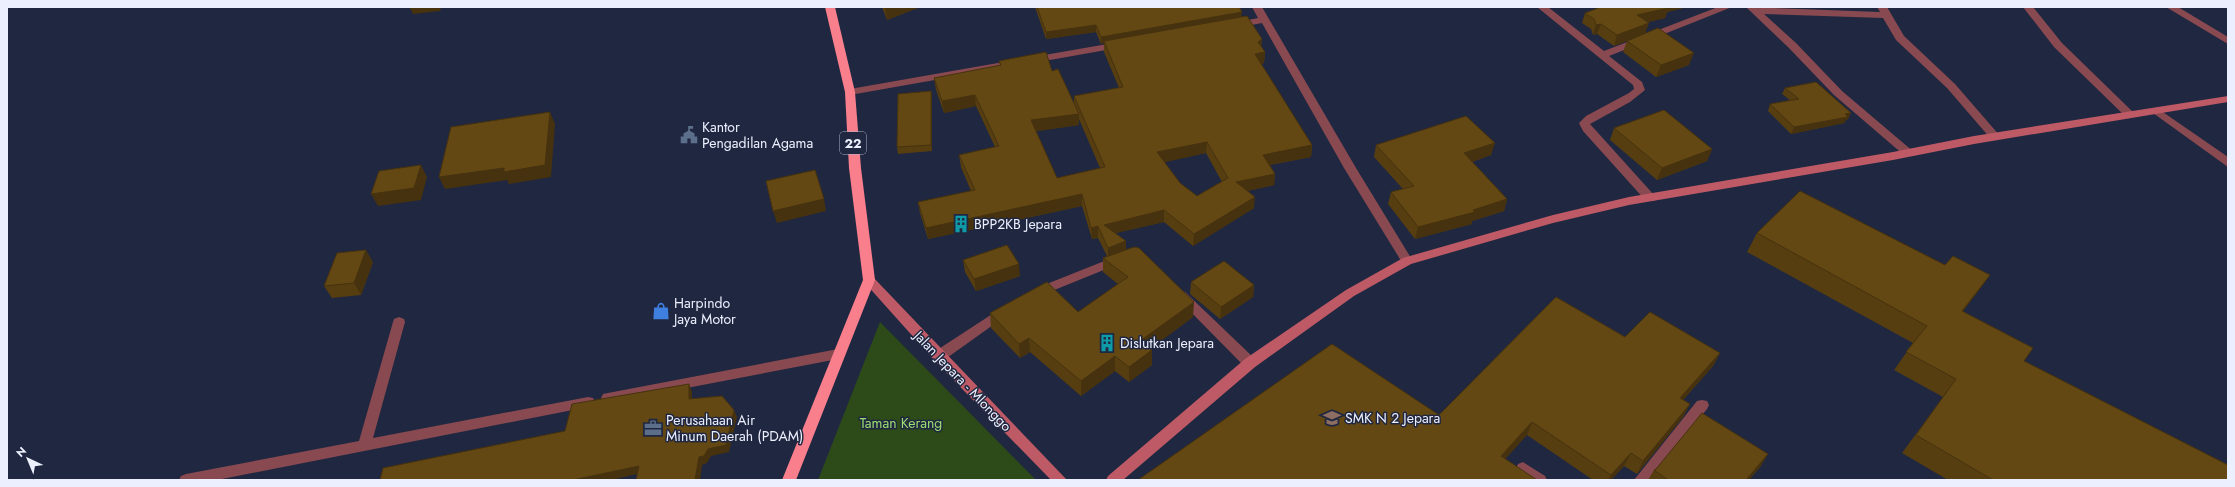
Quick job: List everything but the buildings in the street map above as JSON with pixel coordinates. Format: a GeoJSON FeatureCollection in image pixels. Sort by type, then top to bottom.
{"type":"FeatureCollection","features":[{"type":"Feature","properties":{"kind":"highway","name":"22"},"geometry":{"type":"LineString","coordinates":[[789,480],[838,354],[869,280],[855,168],[850,92],[830,7]]}},
{"type":"Feature","properties":{"kind":"street"},"geometry":{"type":"LineString","coordinates":[[1257,7],[1350,168],[1407,261]]}},
{"type":"Feature","properties":{"kind":"street"},"geometry":{"type":"LineString","coordinates":[[1542,7],[1638,84],[1640,90],[1631,98],[1605,112],[1591,117],[1584,123],[1587,129],[1650,198]]}},
{"type":"Feature","properties":{"kind":"street"},"geometry":{"type":"LineString","coordinates":[[1603,55],[1727,7]]}},
{"type":"Feature","properties":{"kind":"street"},"geometry":{"type":"LineString","coordinates":[[2028,7],[2058,45],[2130,115]]}},
{"type":"Feature","properties":{"kind":"street"},"geometry":{"type":"LineString","coordinates":[[2171,7],[2228,41]]}},
{"type":"Feature","properties":{"kind":"street"},"geometry":{"type":"LineString","coordinates":[[1753,9],[1884,11],[1900,38],[1950,86],[1995,136]]}},
{"type":"Feature","properties":{"kind":"street"},"geometry":{"type":"LineString","coordinates":[[1753,9],[1838,93],[1909,152]]}},
{"type":"Feature","properties":{"kind":"street"},"geometry":{"type":"LineString","coordinates":[[1226,26],[1264,20]]}},
{"type":"Feature","properties":{"kind":"street"},"geometry":{"type":"LineString","coordinates":[[850,92],[1128,43]]}},
{"type":"Feature","properties":{"kind":"street"},"geometry":{"type":"LineString","coordinates":[[1113,480],[1250,363],[1350,293],[1407,261],[1553,219],[1650,198],[1995,136],[2228,99]]}},
{"type":"Feature","properties":{"kind":"street"},"geometry":{"type":"LineString","coordinates":[[2157,111],[2228,163]]}},
{"type":"Feature","properties":{"kind":"street"},"geometry":{"type":"LineString","coordinates":[[1028,297],[1064,280],[1129,256]]}},
{"type":"Feature","properties":{"kind":"street","name":"Jalan Jepara - Mlonggo"},"geometry":{"type":"LineString","coordinates":[[869,280],[939,356],[1060,480]]}},
{"type":"Feature","properties":{"kind":"street"},"geometry":{"type":"LineString","coordinates":[[1172,286],[1250,363]]}},
{"type":"Feature","properties":{"kind":"street"},"geometry":{"type":"LineString","coordinates":[[939,356],[1014,304]]}},
{"type":"Feature","properties":{"kind":"street"},"geometry":{"type":"LineString","coordinates":[[364,446],[399,322]]}},
{"type":"Feature","properties":{"kind":"street"},"geometry":{"type":"LineString","coordinates":[[186,480],[838,354]]}},
{"type":"Feature","properties":{"kind":"street"},"geometry":{"type":"LineString","coordinates":[[1641,480],[1702,405]]}},
{"type":"Feature","properties":{"kind":"street"},"geometry":{"type":"LineString","coordinates":[[1523,468],[1540,480]]}},
{"type":"Feature","properties":{"kind":"green space","name":"Taman Kerang"},"geometry":{"type":"Polygon","coordinates":[[[880,322],[1036,480],[818,480],[880,322]]]}},
{"type":"Feature","properties":{"kind":"place","name":"Kantor Pengadilan Agama"},"geometry":{"type":"Point","coordinates":[689,135]}},
{"type":"Feature","properties":{"kind":"place","name":"BPP2KB Jepara"},"geometry":{"type":"Point","coordinates":[961,224]}},
{"type":"Feature","properties":{"kind":"place","name":"Harpindo Jaya Motor"},"geometry":{"type":"Point","coordinates":[661,311]}},
{"type":"Feature","properties":{"kind":"place","name":"Dislutkan Jepara"},"geometry":{"type":"Point","coordinates":[1107,343]}},
{"type":"Feature","properties":{"kind":"place","name":"SMK N 2 Jepara"},"geometry":{"type":"Point","coordinates":[1332,418]}},
{"type":"Feature","properties":{"kind":"place","name":"Perusahaan Air Minum Daerah (PDAM)"},"geometry":{"type":"Point","coordinates":[653,428]}}]}
